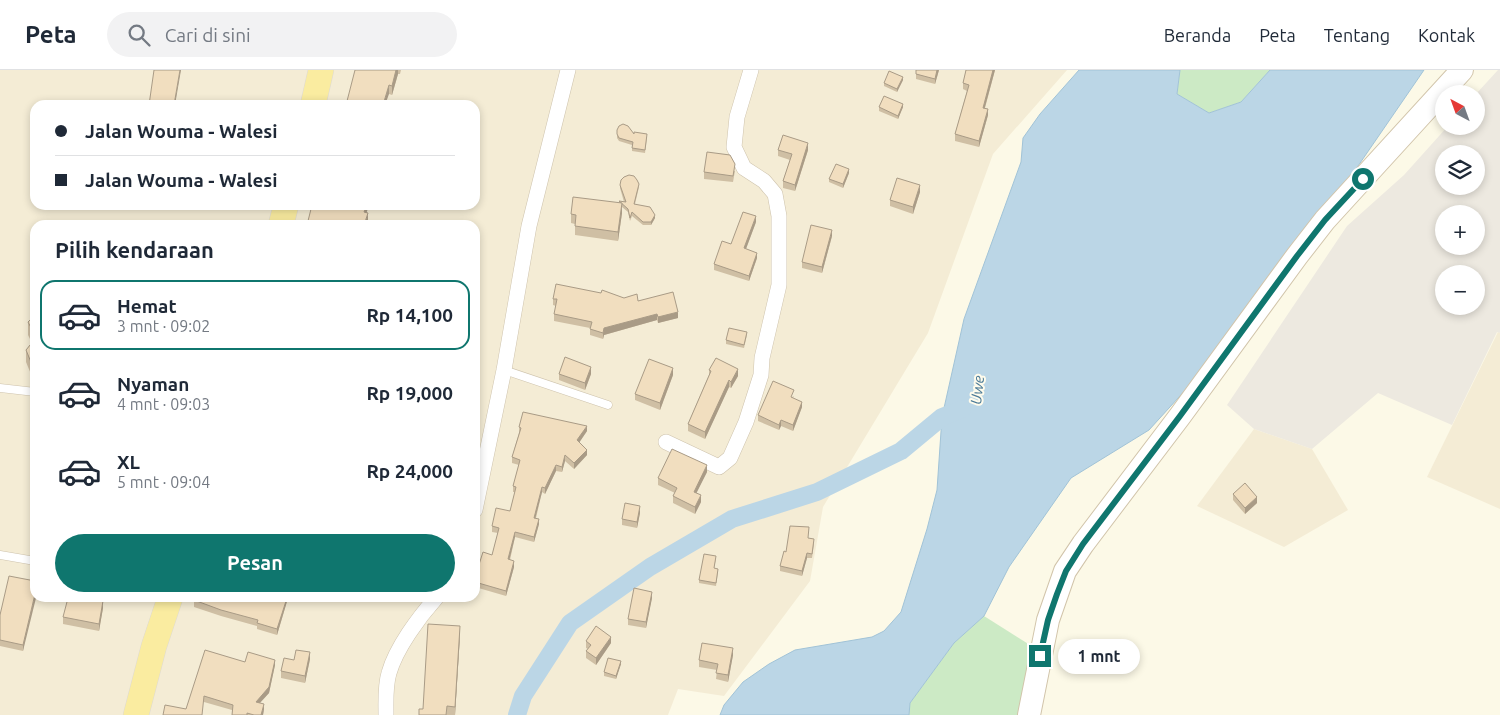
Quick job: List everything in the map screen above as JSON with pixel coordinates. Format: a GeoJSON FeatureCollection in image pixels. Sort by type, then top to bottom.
{"type":"FeatureCollection","features":[{"type":"Feature","properties":{"kind":"main road"},"geometry":{"type":"LineString","coordinates":[[314,100],[321,70]]}},
{"type":"Feature","properties":{"kind":"main road"},"geometry":{"type":"LineString","coordinates":[[136,715],[154,646],[169,602]]}},
{"type":"Feature","properties":{"kind":"street"},"geometry":{"type":"LineString","coordinates":[[480,486],[504,370],[529,226],[568,70]]}},
{"type":"Feature","properties":{"kind":"street"},"geometry":{"type":"LineString","coordinates":[[666,442],[719,467],[730,458],[746,422],[761,375],[764,347],[779,285],[779,216],[775,194],[764,181],[744,168],[734,147],[737,117],[751,70]]}},
{"type":"Feature","properties":{"kind":"street"},"geometry":{"type":"LineString","coordinates":[[1029,715],[1048,620],[1066,571],[1083,544],[1325,220],[1462,70]]}},
{"type":"Feature","properties":{"kind":"street"},"geometry":{"type":"LineString","coordinates":[[386,715],[388,674],[394,657],[433,602]]}},
{"type":"Feature","properties":{"kind":"lane"},"geometry":{"type":"LineString","coordinates":[[504,370],[608,405]]}},
{"type":"Feature","properties":{"kind":"lane"},"geometry":{"type":"LineString","coordinates":[[0,388],[30,391]]}},
{"type":"Feature","properties":{"kind":"lane"},"geometry":{"type":"LineString","coordinates":[[0,555],[30,560]]}},
{"type":"Feature","properties":{"kind":"shaded area"},"geometry":{"type":"Polygon","coordinates":[[[0,70],[1067,70],[993,154],[928,333],[823,507],[810,581],[724,696],[678,689],[668,715],[0,715],[0,70]]]}},
{"type":"Feature","properties":{"kind":"shaded area"},"geometry":{"type":"Polygon","coordinates":[[[1500,70],[1500,333],[1497,332],[1452,425],[1378,393],[1312,449],[1254,429],[1227,405],[1347,226],[1404,175],[1440,135],[1485,135],[1484,85],[1500,70]]]}},
{"type":"Feature","properties":{"kind":"shaded area"},"geometry":{"type":"Polygon","coordinates":[[[1498,332],[1500,333],[1500,509],[1427,477],[1498,332]]]}},
{"type":"Feature","properties":{"kind":"shaded area"},"geometry":{"type":"Polygon","coordinates":[[[1254,429],[1312,449],[1348,510],[1284,547],[1197,506],[1254,429]]]}},
{"type":"Feature","properties":{"kind":"green space"},"geometry":{"type":"Polygon","coordinates":[[[1180,70],[1270,70],[1241,102],[1209,113],[1177,94],[1180,70]]]}},
{"type":"Feature","properties":{"kind":"green space"},"geometry":{"type":"Polygon","coordinates":[[[984,616],[1038,650],[1029,715],[909,715],[910,703],[954,643],[984,616]]]}},
{"type":"Feature","properties":{"kind":"water","name":"Uwe"},"geometry":{"type":"Polygon","coordinates":[[[1079,70],[1180,70],[1177,94],[1209,113],[1241,102],[1270,70],[1424,70],[1347,182],[1230,341],[1149,430],[1071,478],[1009,567],[984,616],[954,643],[910,703],[909,715],[720,715],[724,705],[743,682],[769,664],[795,650],[872,637],[884,631],[901,612],[937,490],[942,417],[964,319],[1021,162],[1023,138],[1040,114],[1079,70]]]}},
{"type":"Feature","properties":{"kind":"building"},"geometry":{"type":"Polygon","coordinates":[[[154,70],[180,70],[175,100],[150,100],[154,70]]]}},
{"type":"Feature","properties":{"kind":"building"},"geometry":{"type":"Polygon","coordinates":[[[355,70],[396,70],[392,86],[389,85],[384,100],[347,100],[355,70]]]}},
{"type":"Feature","properties":{"kind":"building"},"geometry":{"type":"Polygon","coordinates":[[[916,70],[937,70],[935,79],[916,74],[916,70]]]}},
{"type":"Feature","properties":{"kind":"building"},"geometry":{"type":"Polygon","coordinates":[[[966,70],[993,70],[983,108],[988,109],[979,141],[955,134],[969,85],[963,83],[966,70]]]}},
{"type":"Feature","properties":{"kind":"building"},"geometry":{"type":"Polygon","coordinates":[[[889,71],[903,77],[897,89],[884,83],[889,71]]]}},
{"type":"Feature","properties":{"kind":"building"},"geometry":{"type":"Polygon","coordinates":[[[884,96],[903,104],[898,116],[879,107],[884,96]]]}},
{"type":"Feature","properties":{"kind":"building"},"geometry":{"type":"Polygon","coordinates":[[[623,124],[628,126],[634,134],[634,132],[647,134],[645,150],[632,148],[633,142],[619,138],[617,130],[623,124]]]}},
{"type":"Feature","properties":{"kind":"building"},"geometry":{"type":"Polygon","coordinates":[[[783,135],[808,143],[795,185],[783,181],[792,154],[778,150],[783,135]]]}},
{"type":"Feature","properties":{"kind":"building"},"geometry":{"type":"Polygon","coordinates":[[[707,152],[730,155],[735,164],[733,176],[704,172],[707,152]]]}},
{"type":"Feature","properties":{"kind":"building"},"geometry":{"type":"Polygon","coordinates":[[[836,164],[849,169],[843,184],[829,179],[836,164]]]}},
{"type":"Feature","properties":{"kind":"building"},"geometry":{"type":"Polygon","coordinates":[[[629,175],[634,176],[639,184],[634,204],[650,207],[655,215],[651,222],[643,222],[632,212],[630,218],[628,209],[619,201],[626,202],[620,185],[621,180],[629,175]]]}},
{"type":"Feature","properties":{"kind":"building"},"geometry":{"type":"Polygon","coordinates":[[[897,178],[920,185],[913,207],[890,200],[897,178]]]}},
{"type":"Feature","properties":{"kind":"building"},"geometry":{"type":"Polygon","coordinates":[[[573,197],[622,203],[618,232],[575,226],[576,215],[571,214],[573,197]]]}},
{"type":"Feature","properties":{"kind":"building"},"geometry":{"type":"Polygon","coordinates":[[[311,210],[365,210],[364,212],[368,213],[366,220],[308,220],[311,210]]]}},
{"type":"Feature","properties":{"kind":"building"},"geometry":{"type":"Polygon","coordinates":[[[743,212],[756,216],[744,248],[757,253],[749,276],[714,264],[722,241],[731,244],[743,212]]]}},
{"type":"Feature","properties":{"kind":"building"},"geometry":{"type":"Polygon","coordinates":[[[811,225],[832,230],[822,267],[802,262],[811,225]]]}},
{"type":"Feature","properties":{"kind":"building"},"geometry":{"type":"Polygon","coordinates":[[[556,284],[601,293],[602,290],[624,298],[637,294],[638,301],[673,292],[678,312],[658,317],[657,314],[604,328],[603,333],[590,329],[592,322],[554,314],[557,299],[553,299],[556,284]]]}},
{"type":"Feature","properties":{"kind":"building"},"geometry":{"type":"Polygon","coordinates":[[[729,328],[747,332],[744,345],[726,340],[729,328]]]}},
{"type":"Feature","properties":{"kind":"building"},"geometry":{"type":"Polygon","coordinates":[[[30,345],[30,360],[26,350],[30,345]]]}},
{"type":"Feature","properties":{"kind":"building"},"geometry":{"type":"Polygon","coordinates":[[[565,357],[591,367],[585,383],[559,374],[565,357]]]}},
{"type":"Feature","properties":{"kind":"building"},"geometry":{"type":"Polygon","coordinates":[[[716,358],[738,369],[731,382],[729,380],[705,432],[688,424],[711,371],[709,370],[716,358]]]}},
{"type":"Feature","properties":{"kind":"building"},"geometry":{"type":"Polygon","coordinates":[[[649,359],[673,368],[660,403],[635,394],[649,359]]]}},
{"type":"Feature","properties":{"kind":"building"},"geometry":{"type":"Polygon","coordinates":[[[773,381],[794,390],[791,397],[802,402],[793,425],[781,420],[779,425],[758,415],[773,381]]]}},
{"type":"Feature","properties":{"kind":"building"},"geometry":{"type":"Polygon","coordinates":[[[523,412],[587,426],[577,440],[587,450],[574,463],[565,455],[562,467],[556,465],[545,488],[542,487],[534,518],[539,519],[534,537],[515,532],[508,559],[514,561],[506,591],[480,583],[480,561],[483,552],[492,555],[499,528],[492,526],[496,508],[510,511],[516,487],[513,486],[520,460],[512,457],[521,428],[519,427],[523,412]]]}},
{"type":"Feature","properties":{"kind":"building"},"geometry":{"type":"Polygon","coordinates":[[[672,449],[707,465],[694,492],[701,495],[695,507],[673,496],[677,488],[658,478],[672,449]]]}},
{"type":"Feature","properties":{"kind":"building"},"geometry":{"type":"Polygon","coordinates":[[[1245,483],[1257,497],[1245,508],[1233,494],[1245,483]]]}},
{"type":"Feature","properties":{"kind":"building"},"geometry":{"type":"Polygon","coordinates":[[[625,503],[640,506],[637,522],[622,519],[625,503]]]}},
{"type":"Feature","properties":{"kind":"building"},"geometry":{"type":"Polygon","coordinates":[[[790,526],[809,527],[808,538],[814,539],[812,554],[807,553],[802,571],[780,566],[784,551],[786,552],[790,526]]]}},
{"type":"Feature","properties":{"kind":"building"},"geometry":{"type":"Polygon","coordinates":[[[704,554],[716,556],[714,568],[718,569],[716,583],[699,580],[704,554]]]}},
{"type":"Feature","properties":{"kind":"building"},"geometry":{"type":"Polygon","coordinates":[[[9,576],[30,580],[30,602],[33,602],[23,645],[0,640],[0,615],[9,576]]]}},
{"type":"Feature","properties":{"kind":"building"},"geometry":{"type":"Polygon","coordinates":[[[634,588],[652,592],[646,622],[628,619],[634,588]]]}},
{"type":"Feature","properties":{"kind":"building"},"geometry":{"type":"Polygon","coordinates":[[[67,602],[103,602],[99,624],[63,617],[67,602]]]}},
{"type":"Feature","properties":{"kind":"building"},"geometry":{"type":"Polygon","coordinates":[[[199,602],[286,602],[277,629],[257,623],[258,620],[199,602]]]}},
{"type":"Feature","properties":{"kind":"building"},"geometry":{"type":"Polygon","coordinates":[[[428,624],[460,626],[455,707],[447,706],[446,715],[419,715],[419,709],[423,709],[428,624]]]}},
{"type":"Feature","properties":{"kind":"building"},"geometry":{"type":"Polygon","coordinates":[[[596,626],[611,637],[596,658],[586,651],[591,645],[586,641],[596,626]]]}},
{"type":"Feature","properties":{"kind":"building"},"geometry":{"type":"Polygon","coordinates":[[[702,643],[733,648],[728,675],[716,673],[718,664],[699,660],[702,643]]]}},
{"type":"Feature","properties":{"kind":"building"},"geometry":{"type":"Polygon","coordinates":[[[205,650],[245,662],[248,652],[275,660],[269,687],[256,702],[264,704],[261,715],[247,713],[247,715],[232,715],[233,705],[204,696],[202,715],[163,715],[165,705],[186,709],[205,650]]]}},
{"type":"Feature","properties":{"kind":"building"},"geometry":{"type":"Polygon","coordinates":[[[296,650],[310,652],[305,676],[281,671],[284,658],[294,660],[296,650]]]}},
{"type":"Feature","properties":{"kind":"building"},"geometry":{"type":"Polygon","coordinates":[[[608,658],[621,661],[616,676],[604,672],[608,658]]]}},
{"type":"Feature","properties":{"kind":"waterway","name":"Uwe"},"geometry":{"type":"LineString","coordinates":[[517,715],[523,696],[570,623],[650,567],[732,519],[817,492],[901,451],[942,417],[962,409]]}},
{"type":"Feature","properties":{"kind":"route"},"geometry":{"type":"LineString","coordinates":[[1040,656],[1048,620],[1057,594],[1066,571],[1083,544],[1180,416],[1297,256],[1325,220],[1363,179]]}}]}
